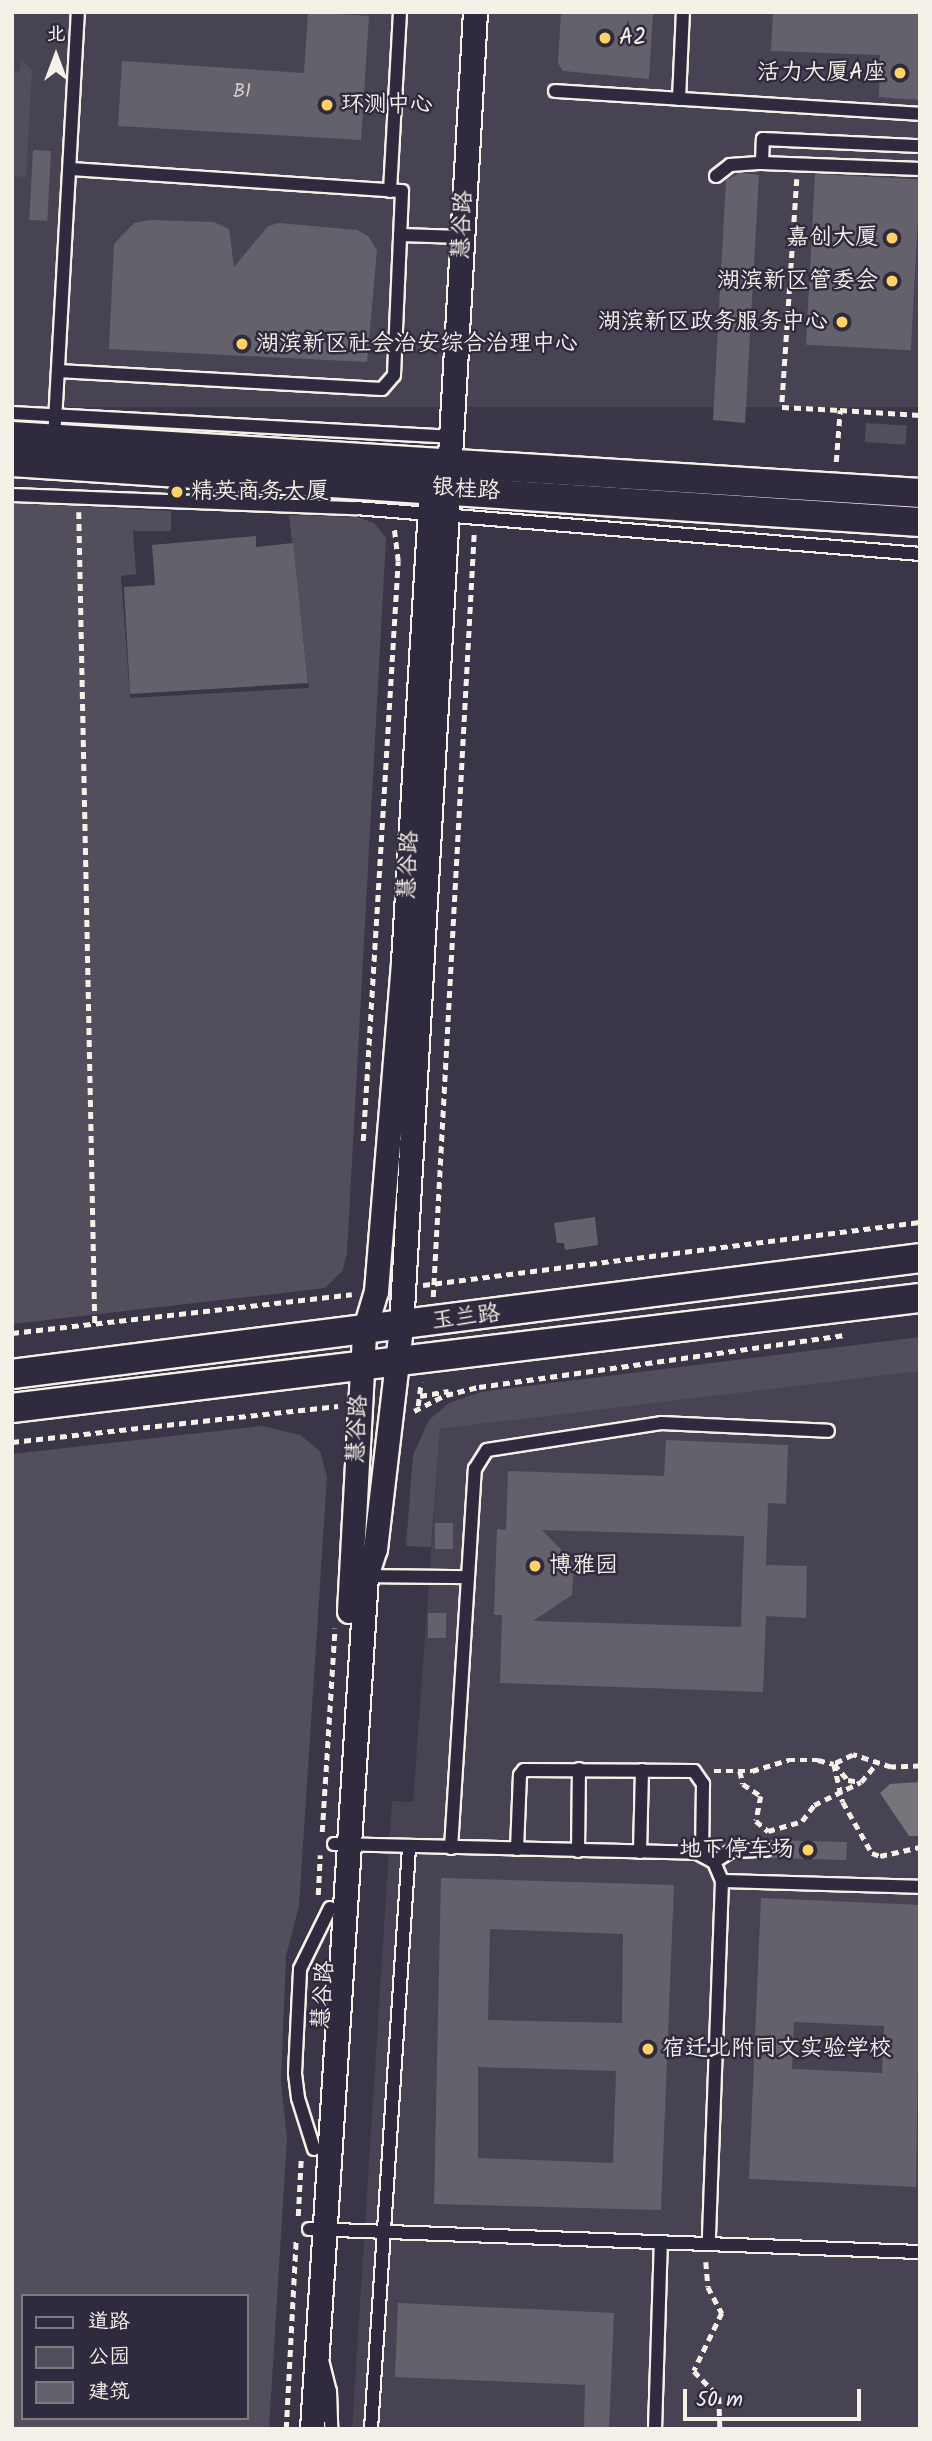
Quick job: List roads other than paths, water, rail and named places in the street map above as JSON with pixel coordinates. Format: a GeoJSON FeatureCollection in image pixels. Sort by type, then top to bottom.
{"type":"FeatureCollection","features":[{"type":"Feature","properties":{"kind":"street","name":"慧谷路"},"geometry":{"type":"LineString","coordinates":[[297,2429],[317,2229],[341,1844],[362,1368],[365,1331],[376,1291],[404,962],[462,237],[475,12]]}},
{"type":"Feature","properties":{"kind":"street","name":"银桂路"},"geometry":{"type":"LineString","coordinates":[[12,436],[55,427],[441,481],[920,522]]}},
{"type":"Feature","properties":{"kind":"street","name":"银桂路"},"geometry":{"type":"LineString","coordinates":[[12,462],[441,481],[834,488],[920,493]]}},
{"type":"Feature","properties":{"kind":"street","name":"慧谷路"},"geometry":{"type":"LineString","coordinates":[[312,2429],[317,2351],[314,2149],[330,1908],[341,1844],[366,1576],[375,1549],[391,1401],[411,1363],[401,1327],[441,481]]}},
{"type":"Feature","properties":{"kind":"street","name":"玉兰路"},"geometry":{"type":"LineString","coordinates":[[12,1374],[401,1327],[920,1258]]}},
{"type":"Feature","properties":{"kind":"street","name":"玉兰路"},"geometry":{"type":"LineString","coordinates":[[12,1408],[411,1363],[920,1298]]}},
{"type":"Feature","properties":{"kind":"lane"},"geometry":{"type":"LineString","coordinates":[[12,413],[55,427],[78,12]]}},
{"type":"Feature","properties":{"kind":"lane"},"geometry":{"type":"LineString","coordinates":[[390,191],[400,12]]}},
{"type":"Feature","properties":{"kind":"lane"},"geometry":{"type":"LineString","coordinates":[[679,99],[683,12]]}},
{"type":"Feature","properties":{"kind":"lane"},"geometry":{"type":"LineString","coordinates":[[555,91],[920,114]]}},
{"type":"Feature","properties":{"kind":"lane"},"geometry":{"type":"LineString","coordinates":[[762,163],[763,139],[920,146]]}},
{"type":"Feature","properties":{"kind":"lane"},"geometry":{"type":"LineString","coordinates":[[716,176],[730,165],[762,163],[920,169]]}},
{"type":"Feature","properties":{"kind":"lane"},"geometry":{"type":"LineString","coordinates":[[58,371],[382,389],[394,375],[401,191],[70,169]]}},
{"type":"Feature","properties":{"kind":"lane"},"geometry":{"type":"LineString","coordinates":[[400,235],[462,237]]}},
{"type":"Feature","properties":{"kind":"lane"},"geometry":{"type":"LineString","coordinates":[[12,495],[78,499],[441,481],[475,518],[920,554]]}},
{"type":"Feature","properties":{"kind":"lane"},"geometry":{"type":"LineString","coordinates":[[451,1848],[475,1469],[486,1450],[661,1423],[828,1431]]}},
{"type":"Feature","properties":{"kind":"lane"},"geometry":{"type":"LineString","coordinates":[[366,1576],[468,1577]]}},
{"type":"Feature","properties":{"kind":"lane"},"geometry":{"type":"LineString","coordinates":[[517,1849],[520,1775],[531,1767],[642,1770],[701,1775],[702,1855]]}},
{"type":"Feature","properties":{"kind":"lane"},"geometry":{"type":"LineString","coordinates":[[578,1851],[579,1769]]}},
{"type":"Feature","properties":{"kind":"lane"},"geometry":{"type":"LineString","coordinates":[[640,1852],[642,1770]]}},
{"type":"Feature","properties":{"kind":"lane"},"geometry":{"type":"LineString","coordinates":[[341,1844],[640,1852],[702,1855],[714,1862],[722,1881],[709,2244]]}},
{"type":"Feature","properties":{"kind":"lane"},"geometry":{"type":"LineString","coordinates":[[371,2429],[409,1847]]}},
{"type":"Feature","properties":{"kind":"lane"},"geometry":{"type":"LineString","coordinates":[[714,1862],[731,1851],[766,1850]]}},
{"type":"Feature","properties":{"kind":"lane"},"geometry":{"type":"LineString","coordinates":[[722,1881],[920,1887]]}},
{"type":"Feature","properties":{"kind":"lane"},"geometry":{"type":"LineString","coordinates":[[317,2229],[920,2252]]}},
{"type":"Feature","properties":{"kind":"lane"},"geometry":{"type":"LineString","coordinates":[[655,2429],[661,2242]]}},
{"type":"Feature","properties":{"kind":"lane"},"geometry":{"type":"LineString","coordinates":[[317,2351],[330,2390],[331,2429]]}},
{"type":"Feature","properties":{"kind":"place","name":"A2"},"geometry":{"type":"Point","coordinates":[605,38]}},
{"type":"Feature","properties":{"kind":"place","name":"活力大厦A座"},"geometry":{"type":"Point","coordinates":[900,73]}},
{"type":"Feature","properties":{"kind":"place","name":"环测中心"},"geometry":{"type":"Point","coordinates":[327,105]}},
{"type":"Feature","properties":{"kind":"place","name":"嘉创大厦"},"geometry":{"type":"Point","coordinates":[892,238]}},
{"type":"Feature","properties":{"kind":"place","name":"湖滨新区管委会"},"geometry":{"type":"Point","coordinates":[892,281]}},
{"type":"Feature","properties":{"kind":"place","name":"湖滨新区政务服务中心"},"geometry":{"type":"Point","coordinates":[842,322]}},
{"type":"Feature","properties":{"kind":"place","name":"湖滨新区社会治安综合治理中心"},"geometry":{"type":"Point","coordinates":[242,344]}},
{"type":"Feature","properties":{"kind":"place","name":"精英商务大厦"},"geometry":{"type":"Point","coordinates":[177,492]}},
{"type":"Feature","properties":{"kind":"place","name":"博雅园"},"geometry":{"type":"Point","coordinates":[535,1566]}},
{"type":"Feature","properties":{"kind":"place","name":"地下停车场"},"geometry":{"type":"Point","coordinates":[808,1850]}},
{"type":"Feature","properties":{"kind":"place","name":"宿迁北附同文实验学校"},"geometry":{"type":"Point","coordinates":[648,2049]}}]}
